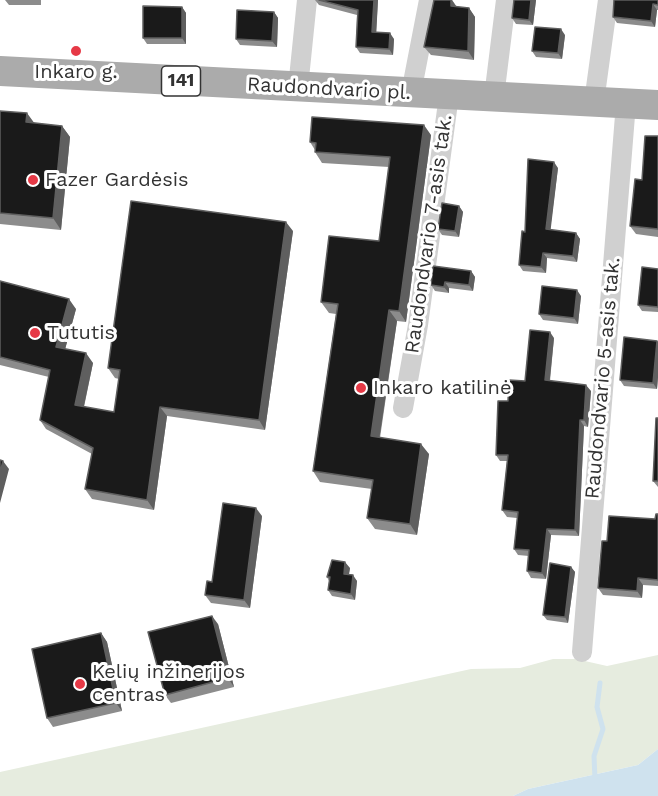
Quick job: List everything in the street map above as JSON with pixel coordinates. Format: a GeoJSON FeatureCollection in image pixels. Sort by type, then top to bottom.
{"type":"FeatureCollection","features":[{"type":"Feature","properties":{"kind":"main road","name":"Raudondvario pl."},"geometry":{"type":"LineString","coordinates":[[0,71],[658,105]]}},
{"type":"Feature","properties":{"kind":"street"},"geometry":{"type":"LineString","coordinates":[[298,88],[307,0]]}},
{"type":"Feature","properties":{"kind":"street"},"geometry":{"type":"LineString","coordinates":[[411,93],[429,0]]}},
{"type":"Feature","properties":{"kind":"street"},"geometry":{"type":"LineString","coordinates":[[494,97],[506,0]]}},
{"type":"Feature","properties":{"kind":"street"},"geometry":{"type":"LineString","coordinates":[[594,102],[608,0]]}},
{"type":"Feature","properties":{"kind":"street","name":"Raudondvario 7-asis tak."},"geometry":{"type":"LineString","coordinates":[[403,408],[418,325],[449,95]]}},
{"type":"Feature","properties":{"kind":"street","name":"Raudondvario 5-asis tak."},"geometry":{"type":"LineString","coordinates":[[582,652],[626,103]]}},
{"type":"Feature","properties":{"kind":"shaded area"},"geometry":{"type":"Polygon","coordinates":[[[658,655],[658,749],[638,765],[528,789],[513,796],[0,796],[0,772],[471,669],[520,668],[553,659],[576,659],[607,666],[658,655]]]}},
{"type":"Feature","properties":{"kind":"water"},"geometry":{"type":"Polygon","coordinates":[[[658,749],[658,796],[513,796],[528,789],[638,765],[658,749]]]}},
{"type":"Feature","properties":{"kind":"building"},"geometry":{"type":"Polygon","coordinates":[[[319,0],[374,0],[372,32],[390,33],[389,49],[356,47],[358,10],[319,0]]]}},
{"type":"Feature","properties":{"kind":"building"},"geometry":{"type":"Polygon","coordinates":[[[434,0],[451,0],[451,6],[469,8],[468,51],[424,47],[434,0]]]}},
{"type":"Feature","properties":{"kind":"building"},"geometry":{"type":"Polygon","coordinates":[[[514,0],[531,0],[529,20],[512,18],[514,0]]]}},
{"type":"Feature","properties":{"kind":"building"},"geometry":{"type":"Polygon","coordinates":[[[614,0],[658,0],[658,5],[653,4],[651,21],[613,17],[614,0]]]}},
{"type":"Feature","properties":{"kind":"building"},"geometry":{"type":"Polygon","coordinates":[[[143,6],[182,7],[182,38],[143,38],[143,6]]]}},
{"type":"Feature","properties":{"kind":"building"},"geometry":{"type":"Polygon","coordinates":[[[237,10],[274,12],[272,41],[236,39],[237,10]]]}},
{"type":"Feature","properties":{"kind":"building"},"geometry":{"type":"Polygon","coordinates":[[[535,27],[561,29],[558,53],[532,51],[535,27]]]}},
{"type":"Feature","properties":{"kind":"building","name":"Fazer Gardėsis"},"geometry":{"type":"Polygon","coordinates":[[[0,111],[27,113],[26,122],[62,126],[53,218],[0,213],[0,111]]]}},
{"type":"Feature","properties":{"kind":"building"},"geometry":{"type":"Polygon","coordinates":[[[312,117],[424,125],[399,311],[389,310],[371,436],[421,444],[410,524],[367,518],[373,480],[313,471],[338,304],[321,302],[329,236],[379,241],[390,157],[315,152],[316,143],[310,142],[312,117]]]}},
{"type":"Feature","properties":{"kind":"building"},"geometry":{"type":"Polygon","coordinates":[[[645,136],[658,136],[658,229],[630,226],[635,179],[642,180],[645,136]]]}},
{"type":"Feature","properties":{"kind":"building"},"geometry":{"type":"Polygon","coordinates":[[[528,159],[554,162],[546,229],[576,233],[573,256],[543,253],[541,267],[519,265],[522,231],[525,232],[528,159]]]}},
{"type":"Feature","properties":{"kind":"building"},"geometry":{"type":"Polygon","coordinates":[[[131,201],[286,222],[259,420],[160,407],[147,500],[85,489],[93,448],[40,420],[50,370],[0,357],[0,281],[69,299],[56,347],[86,353],[75,405],[114,412],[120,370],[108,368],[131,201]]]}},
{"type":"Feature","properties":{"kind":"building"},"geometry":{"type":"Polygon","coordinates":[[[442,203],[459,206],[455,231],[438,229],[442,203]]]}},
{"type":"Feature","properties":{"kind":"building"},"geometry":{"type":"Polygon","coordinates":[[[433,266],[471,271],[469,285],[445,282],[444,287],[431,285],[433,266]]]}},
{"type":"Feature","properties":{"kind":"building"},"geometry":{"type":"Polygon","coordinates":[[[642,267],[658,269],[658,307],[638,305],[642,267]]]}},
{"type":"Feature","properties":{"kind":"building"},"geometry":{"type":"Polygon","coordinates":[[[542,286],[577,290],[574,318],[539,314],[542,286]]]}},
{"type":"Feature","properties":{"kind":"building"},"geometry":{"type":"Polygon","coordinates":[[[530,330],[550,332],[545,380],[586,385],[584,420],[580,420],[575,530],[547,529],[542,573],[527,571],[529,550],[514,549],[518,512],[502,510],[508,455],[496,455],[498,401],[508,401],[509,380],[525,381],[530,330]]]}},
{"type":"Feature","properties":{"kind":"building"},"geometry":{"type":"Polygon","coordinates":[[[624,337],[657,341],[653,383],[620,380],[624,337]]]}},
{"type":"Feature","properties":{"kind":"building"},"geometry":{"type":"Polygon","coordinates":[[[656,418],[658,418],[658,481],[653,481],[656,418]]]}},
{"type":"Feature","properties":{"kind":"building"},"geometry":{"type":"Polygon","coordinates":[[[223,503],[256,508],[244,600],[205,595],[207,581],[212,582],[223,503]]]}},
{"type":"Feature","properties":{"kind":"building"},"geometry":{"type":"Polygon","coordinates":[[[658,514],[658,580],[638,578],[637,591],[598,588],[602,541],[607,541],[609,516],[655,519],[658,514]]]}},
{"type":"Feature","properties":{"kind":"building"},"geometry":{"type":"Polygon","coordinates":[[[332,560],[345,562],[344,574],[353,575],[351,594],[328,590],[330,577],[327,577],[332,560]]]}},
{"type":"Feature","properties":{"kind":"building"},"geometry":{"type":"Polygon","coordinates":[[[550,563],[571,567],[565,617],[543,615],[550,563]]]}},
{"type":"Feature","properties":{"kind":"building"},"geometry":{"type":"Polygon","coordinates":[[[212,616],[228,678],[165,695],[148,632],[212,616]]]}},
{"type":"Feature","properties":{"kind":"building","name":"Kelių inžinerijos centras"},"geometry":{"type":"Polygon","coordinates":[[[101,633],[116,703],[47,718],[32,649],[101,633]]]}},
{"type":"Feature","properties":{"kind":"waterway"},"geometry":{"type":"LineString","coordinates":[[595,780],[594,756],[603,729],[597,707],[600,683]]}},
{"type":"Feature","properties":{"kind":"place","name":"Inkaro g."},"geometry":{"type":"Point","coordinates":[76,51]}},
{"type":"Feature","properties":{"kind":"place","name":"Fazer Gardėsis"},"geometry":{"type":"Point","coordinates":[33,180]}},
{"type":"Feature","properties":{"kind":"place","name":"Tututis"},"geometry":{"type":"Point","coordinates":[35,333]}},
{"type":"Feature","properties":{"kind":"place","name":"Inkaro katilinė"},"geometry":{"type":"Point","coordinates":[361,388]}},
{"type":"Feature","properties":{"kind":"place","name":"Kelių inžinerijos centras"},"geometry":{"type":"Point","coordinates":[80,684]}}]}
